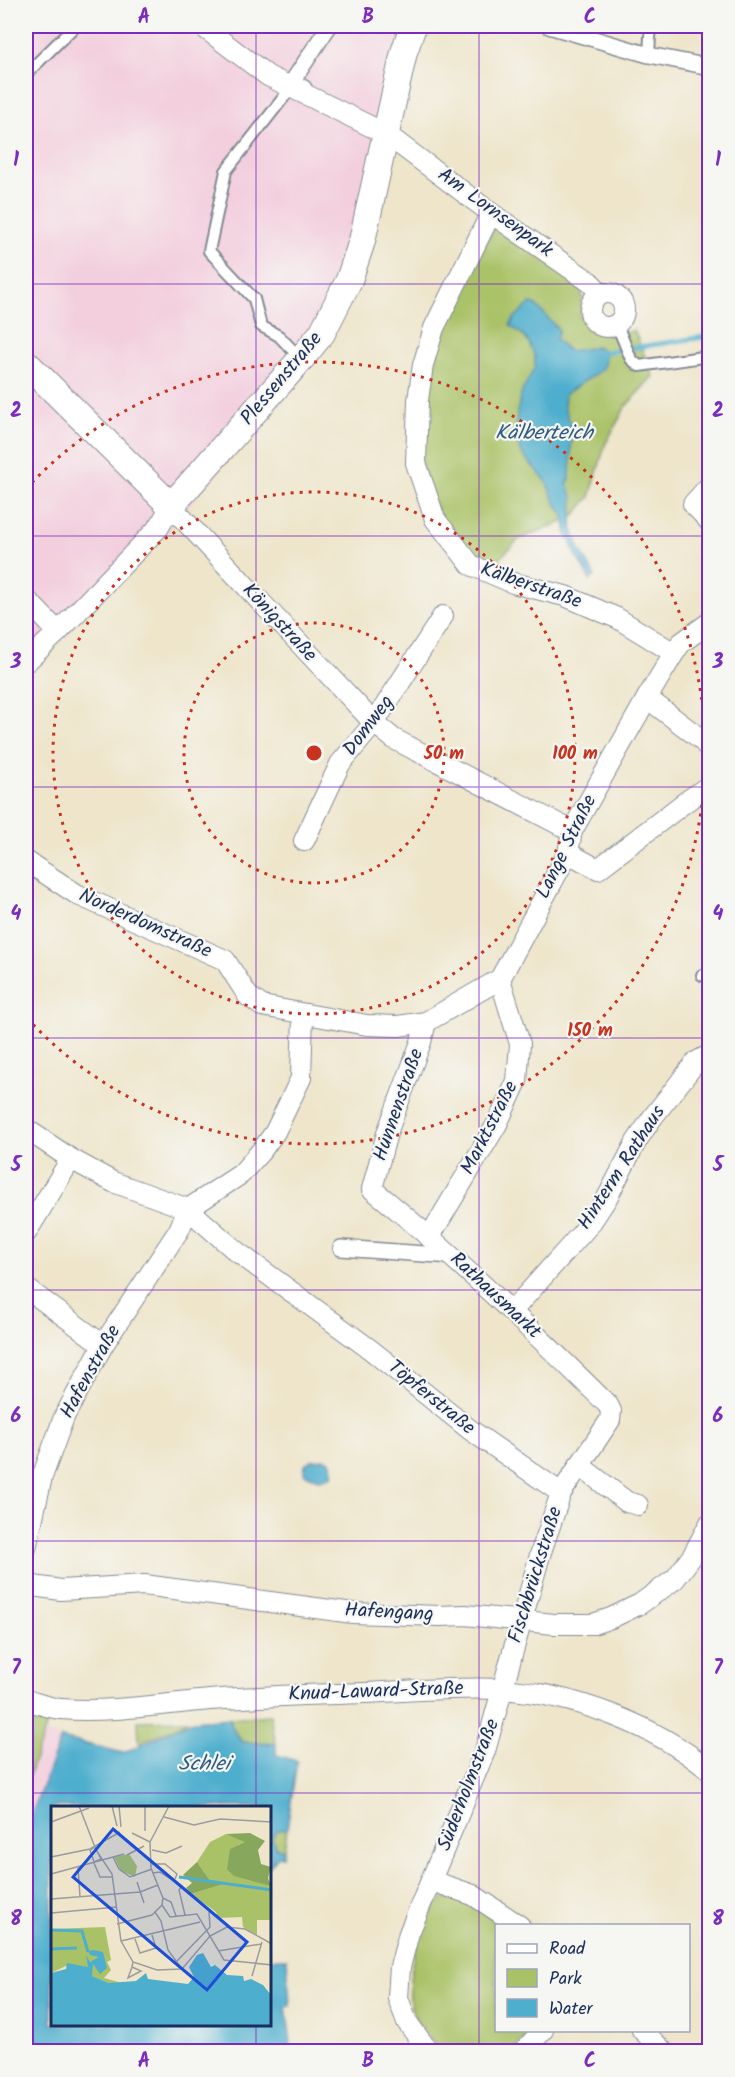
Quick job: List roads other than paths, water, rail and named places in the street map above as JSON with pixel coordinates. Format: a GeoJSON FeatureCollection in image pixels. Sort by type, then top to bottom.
{"type":"FeatureCollection","features":[{"type":"Feature","properties":{"kind":"street","name":"Am Lornsenpark"},"geometry":{"type":"LineString","coordinates":[[202,26],[267,76],[386,134],[491,213],[590,282],[601,294],[590,306],[590,315],[596,324],[603,328],[620,331]]}},
{"type":"Feature","properties":{"kind":"street"},"geometry":{"type":"LineString","coordinates":[[328,26],[292,82],[380,126],[408,26]]}},
{"type":"Feature","properties":{"kind":"street","name":"Plessenstraße"},"geometry":{"type":"LineString","coordinates":[[26,662],[159,527],[171,506],[302,359],[322,333],[349,280],[362,241],[404,52],[413,26]]}},
{"type":"Feature","properties":{"kind":"street"},"geometry":{"type":"LineString","coordinates":[[549,26],[650,55],[710,68]]}},
{"type":"Feature","properties":{"kind":"street","name":"Kälberstraße"},"geometry":{"type":"LineString","coordinates":[[491,213],[434,328],[423,365],[418,400],[416,464],[435,519],[471,565],[513,583],[565,596],[617,618],[674,652]]}},
{"type":"Feature","properties":{"kind":"street","name":"Königstraße"},"geometry":{"type":"LineString","coordinates":[[26,363],[171,506],[374,723],[394,739],[572,831]]}},
{"type":"Feature","properties":{"kind":"street"},"geometry":{"type":"LineString","coordinates":[[710,485],[693,504],[710,522]]}},
{"type":"Feature","properties":{"kind":"street"},"geometry":{"type":"LineString","coordinates":[[26,598],[58,632]]}},
{"type":"Feature","properties":{"kind":"street","name":"Domweg"},"geometry":{"type":"LineString","coordinates":[[304,841],[340,764],[374,723],[443,616]]}},
{"type":"Feature","properties":{"kind":"street","name":"Lange Straße"},"geometry":{"type":"LineString","coordinates":[[500,979],[568,853],[572,831],[674,652],[681,643],[710,622]]}},
{"type":"Feature","properties":{"kind":"street"},"geometry":{"type":"LineString","coordinates":[[647,698],[702,740],[710,750]]}},
{"type":"Feature","properties":{"kind":"street"},"geometry":{"type":"LineString","coordinates":[[568,853],[598,869],[710,785]]}},
{"type":"Feature","properties":{"kind":"street","name":"Norderdomstraße"},"geometry":{"type":"LineString","coordinates":[[26,861],[78,895],[225,960],[248,996],[262,1006],[367,1025],[398,1026],[426,1022]]}},
{"type":"Feature","properties":{"kind":"street"},"geometry":{"type":"LineString","coordinates":[[426,1022],[500,979]]}},
{"type":"Feature","properties":{"kind":"street","name":"Marktstraße"},"geometry":{"type":"LineString","coordinates":[[430,1236],[497,1124],[517,1081],[520,1044],[500,979]]}},
{"type":"Feature","properties":{"kind":"street"},"geometry":{"type":"LineString","coordinates":[[26,1129],[71,1159],[113,1182],[188,1209],[241,1174],[275,1132],[301,1078],[303,1014]]}},
{"type":"Feature","properties":{"kind":"street","name":"Hunnenstraße"},"geometry":{"type":"LineString","coordinates":[[372,1188],[387,1133],[421,1042],[426,1022]]}},
{"type":"Feature","properties":{"kind":"street","name":"Hinterm Rathaus"},"geometry":{"type":"LineString","coordinates":[[512,1311],[590,1224],[652,1118],[696,1062],[710,1056]]}},
{"type":"Feature","properties":{"kind":"street"},"geometry":{"type":"LineString","coordinates":[[26,1233],[71,1159]]}},
{"type":"Feature","properties":{"kind":"street","name":"Rathausmarkt"},"geometry":{"type":"LineString","coordinates":[[372,1188],[430,1236],[512,1311],[608,1405],[611,1411]]}},
{"type":"Feature","properties":{"kind":"street","name":"Töpferstraße"},"geometry":{"type":"LineString","coordinates":[[188,1209],[236,1251],[371,1350],[469,1429],[561,1493]]}},
{"type":"Feature","properties":{"kind":"street","name":"Hafenstraße"},"geometry":{"type":"LineString","coordinates":[[26,1548],[42,1477],[64,1417],[103,1345],[179,1230],[188,1209]]}},
{"type":"Feature","properties":{"kind":"street"},"geometry":{"type":"LineString","coordinates":[[341,1248],[452,1256]]}},
{"type":"Feature","properties":{"kind":"street"},"geometry":{"type":"LineString","coordinates":[[26,1288],[103,1345]]}},
{"type":"Feature","properties":{"kind":"street","name":"Fischbrückstraße"},"geometry":{"type":"LineString","coordinates":[[503,1689],[521,1621],[561,1493],[610,1420],[611,1411]]}},
{"type":"Feature","properties":{"kind":"street"},"geometry":{"type":"LineString","coordinates":[[579,1465],[627,1502],[638,1505]]}},
{"type":"Feature","properties":{"kind":"street","name":"Hafengang"},"geometry":{"type":"LineString","coordinates":[[26,1586],[61,1590],[144,1585],[353,1612],[465,1615],[554,1624],[593,1624],[640,1604],[675,1579],[693,1555],[710,1523]]}},
{"type":"Feature","properties":{"kind":"street","name":"Knud-Laward-Straße"},"geometry":{"type":"LineString","coordinates":[[26,1700],[59,1709],[107,1709],[239,1698],[503,1689],[560,1699],[605,1712],[652,1732],[699,1762],[710,1772]]}},
{"type":"Feature","properties":{"kind":"street","name":"Süderholmstraße"},"geometry":{"type":"LineString","coordinates":[[429,2052],[407,2022],[398,1998],[400,1967],[409,1933],[485,1751],[503,1689]]}},
{"type":"Feature","properties":{"kind":"street"},"geometry":{"type":"LineString","coordinates":[[432,1881],[473,1895],[517,1924]]}},
{"type":"Feature","properties":{"kind":"street"},"geometry":{"type":"LineString","coordinates":[[523,2052],[542,2032]]}},
{"type":"Feature","properties":{"kind":"street"},"geometry":{"type":"LineString","coordinates":[[643,2032],[664,2052]]}},
{"type":"Feature","properties":{"kind":"lane"},"geometry":{"type":"LineString","coordinates":[[26,74],[75,26]]}},
{"type":"Feature","properties":{"kind":"lane"},"geometry":{"type":"LineString","coordinates":[[650,55],[650,36],[653,26]]}},
{"type":"Feature","properties":{"kind":"lane"},"geometry":{"type":"LineString","coordinates":[[291,88],[226,171],[209,250],[254,299],[261,326],[279,336],[302,359]]}},
{"type":"Feature","properties":{"kind":"lane"},"geometry":{"type":"LineString","coordinates":[[620,331],[631,359],[639,366],[710,356]]}},
{"type":"Feature","properties":{"kind":"water","name":"Kälberteich"},"geometry":{"type":"Polygon","coordinates":[[[531,303],[535,304],[559,330],[556,339],[568,351],[597,347],[606,352],[603,369],[565,394],[564,407],[572,427],[570,479],[567,484],[573,498],[572,527],[579,548],[595,576],[590,580],[574,551],[567,535],[564,516],[546,481],[523,455],[518,445],[516,422],[519,403],[522,391],[535,367],[535,357],[523,335],[510,325],[515,317],[531,303]]]}},
{"type":"Feature","properties":{"kind":"water"},"geometry":{"type":"Polygon","coordinates":[[[312,1460],[330,1461],[333,1469],[332,1476],[321,1479],[304,1473],[305,1465],[312,1460]]]}},
{"type":"Feature","properties":{"kind":"water","name":"Schlei"},"geometry":{"type":"Polygon","coordinates":[[[230,1718],[232,1728],[242,1742],[276,1744],[276,1755],[297,1761],[287,1829],[277,1830],[272,1838],[272,1806],[51,1806],[51,2026],[272,2026],[272,1959],[287,1959],[290,2006],[286,2007],[290,2035],[289,2051],[26,2051],[26,1829],[61,1738],[123,1753],[193,1721],[230,1718]]]}},
{"type":"Feature","properties":{"kind":"water","name":"Schlei"},"geometry":{"type":"Polygon","coordinates":[[[272,1838],[276,1848],[284,1850],[283,1856],[278,1856],[272,1864],[272,1838]]]}},
{"type":"Feature","properties":{"kind":"waterway"},"geometry":{"type":"LineString","coordinates":[[606,352],[710,336]]}}]}
